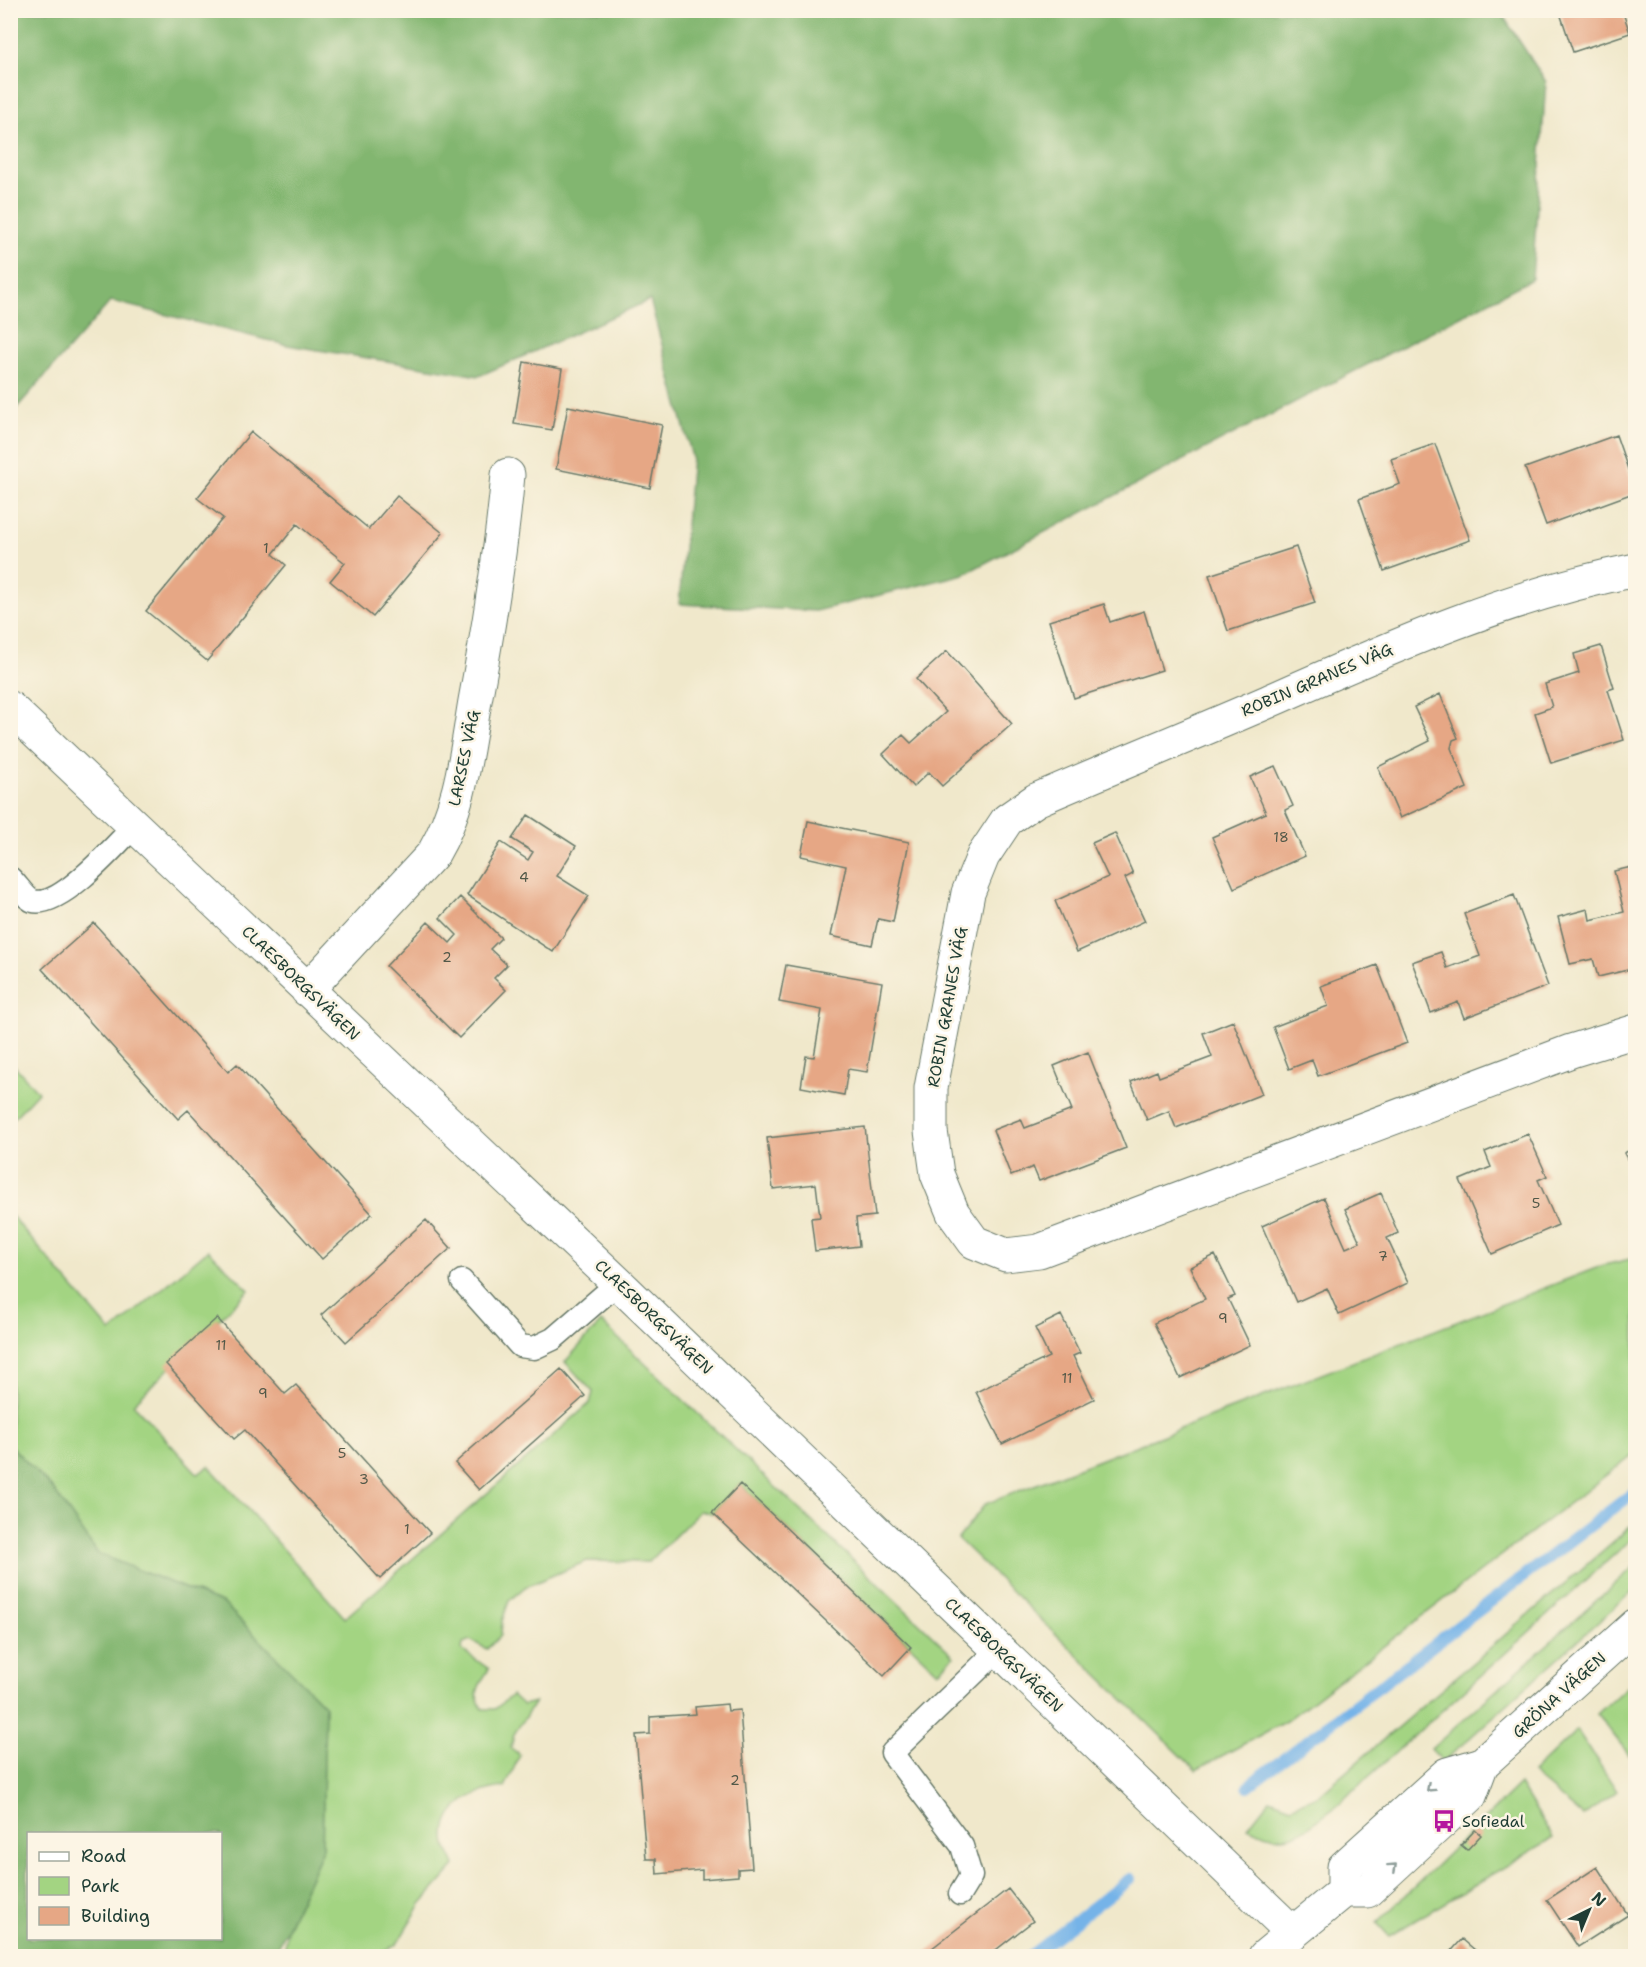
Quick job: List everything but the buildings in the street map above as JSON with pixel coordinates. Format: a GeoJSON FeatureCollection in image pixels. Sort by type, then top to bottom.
{"type":"FeatureCollection","features":[{"type":"Feature","properties":{"kind":"street","name":"LARSES VÄG"},"geometry":{"type":"LineString","coordinates":[[307,990],[433,854],[447,830],[460,786],[499,565],[508,475]]}},
{"type":"Feature","properties":{"kind":"street","name":"ROBIN GRANES VÄG"},"geometry":{"type":"LineString","coordinates":[[1635,570],[1580,581],[1431,633],[1036,800],[1007,820],[983,856],[969,893],[945,1008],[932,1088],[931,1131],[937,1174],[953,1213],[974,1242],[1006,1255],[1039,1251],[1570,1051],[1635,1031]]}},
{"type":"Feature","properties":{"kind":"street","name":"CLAESBORGSVÄGEN"},"geometry":{"type":"LineString","coordinates":[[10,708],[136,824],[307,990],[618,1282],[1292,1932]]}},
{"type":"Feature","properties":{"kind":"street","name":"GRÖNA VÄGEN"},"geometry":{"type":"LineString","coordinates":[[1265,1956],[1344,1891],[1344,1866],[1447,1774],[1482,1764],[1635,1625]]}},
{"type":"Feature","properties":{"kind":"lane"},"geometry":{"type":"LineString","coordinates":[[10,878],[31,900],[44,902],[68,889],[106,856],[136,824]]}},
{"type":"Feature","properties":{"kind":"lane"},"geometry":{"type":"LineString","coordinates":[[462,1281],[520,1346],[534,1348],[553,1339],[618,1282]]}},
{"type":"Feature","properties":{"kind":"lane"},"geometry":{"type":"LineString","coordinates":[[960,1894],[971,1876],[962,1846],[892,1753],[998,1650]]}},
{"type":"Feature","properties":{"kind":"green space"},"geometry":{"type":"Polygon","coordinates":[[[10,11],[1500,11],[1546,82],[1532,279],[964,574],[816,611],[679,604],[692,457],[650,300],[479,376],[287,345],[111,301],[13,412],[10,410],[10,11]]]}},
{"type":"Feature","properties":{"kind":"green space"},"geometry":{"type":"Polygon","coordinates":[[[11,1062],[38,1092],[11,1121],[11,1062]]]}},
{"type":"Feature","properties":{"kind":"green space"},"geometry":{"type":"Polygon","coordinates":[[[10,1214],[111,1332],[208,1250],[249,1290],[133,1404],[198,1474],[209,1466],[345,1618],[590,1403],[593,1392],[565,1362],[601,1322],[954,1656],[938,1672],[740,1484],[712,1513],[700,1511],[649,1562],[587,1561],[525,1587],[509,1601],[502,1621],[501,1635],[487,1649],[470,1640],[463,1643],[462,1650],[489,1669],[477,1694],[479,1704],[483,1709],[495,1709],[512,1695],[523,1705],[535,1702],[514,1734],[511,1748],[520,1755],[505,1787],[471,1797],[453,1811],[445,1832],[446,1845],[455,1866],[421,1904],[397,1944],[375,1956],[284,1956],[287,1929],[322,1852],[325,1706],[224,1604],[98,1554],[53,1489],[11,1446],[10,1214]]]}},
{"type":"Feature","properties":{"kind":"green space"},"geometry":{"type":"Polygon","coordinates":[[[1635,1258],[1635,1453],[1286,1721],[1196,1770],[958,1539],[985,1504],[1604,1265],[1635,1258]]]}},
{"type":"Feature","properties":{"kind":"green space"},"geometry":{"type":"Polygon","coordinates":[[[11,1446],[53,1489],[98,1554],[224,1604],[325,1706],[322,1852],[274,1956],[11,1956],[11,1446]]]}},
{"type":"Feature","properties":{"kind":"green space"},"geometry":{"type":"Polygon","coordinates":[[[1635,1523],[1635,1536],[1333,1809],[1302,1831],[1284,1837],[1262,1833],[1248,1827],[1270,1799],[1291,1807],[1319,1795],[1635,1523]]]}},
{"type":"Feature","properties":{"kind":"green space"},"geometry":{"type":"Polygon","coordinates":[[[1635,1566],[1635,1589],[1443,1762],[1431,1749],[1635,1566]]]}},
{"type":"Feature","properties":{"kind":"green space"},"geometry":{"type":"Polygon","coordinates":[[[1635,1679],[1635,1762],[1597,1714],[1635,1679]]]}},
{"type":"Feature","properties":{"kind":"green space"},"geometry":{"type":"Polygon","coordinates":[[[1577,1730],[1617,1791],[1583,1816],[1532,1773],[1577,1730]]]}},
{"type":"Feature","properties":{"kind":"green space"},"geometry":{"type":"Polygon","coordinates":[[[1520,1784],[1553,1838],[1389,1936],[1377,1923],[1520,1784]]]}},
{"type":"Feature","properties":{"kind":"waterway"},"geometry":{"type":"LineString","coordinates":[[1248,1786],[1636,1491]]}},
{"type":"Feature","properties":{"kind":"waterway"},"geometry":{"type":"LineString","coordinates":[[1030,1956],[1130,1879]]}},
{"type":"Feature","properties":{"kind":"place","name":"Sofiedal"},"geometry":{"type":"Point","coordinates":[1444,1821]}}]}
